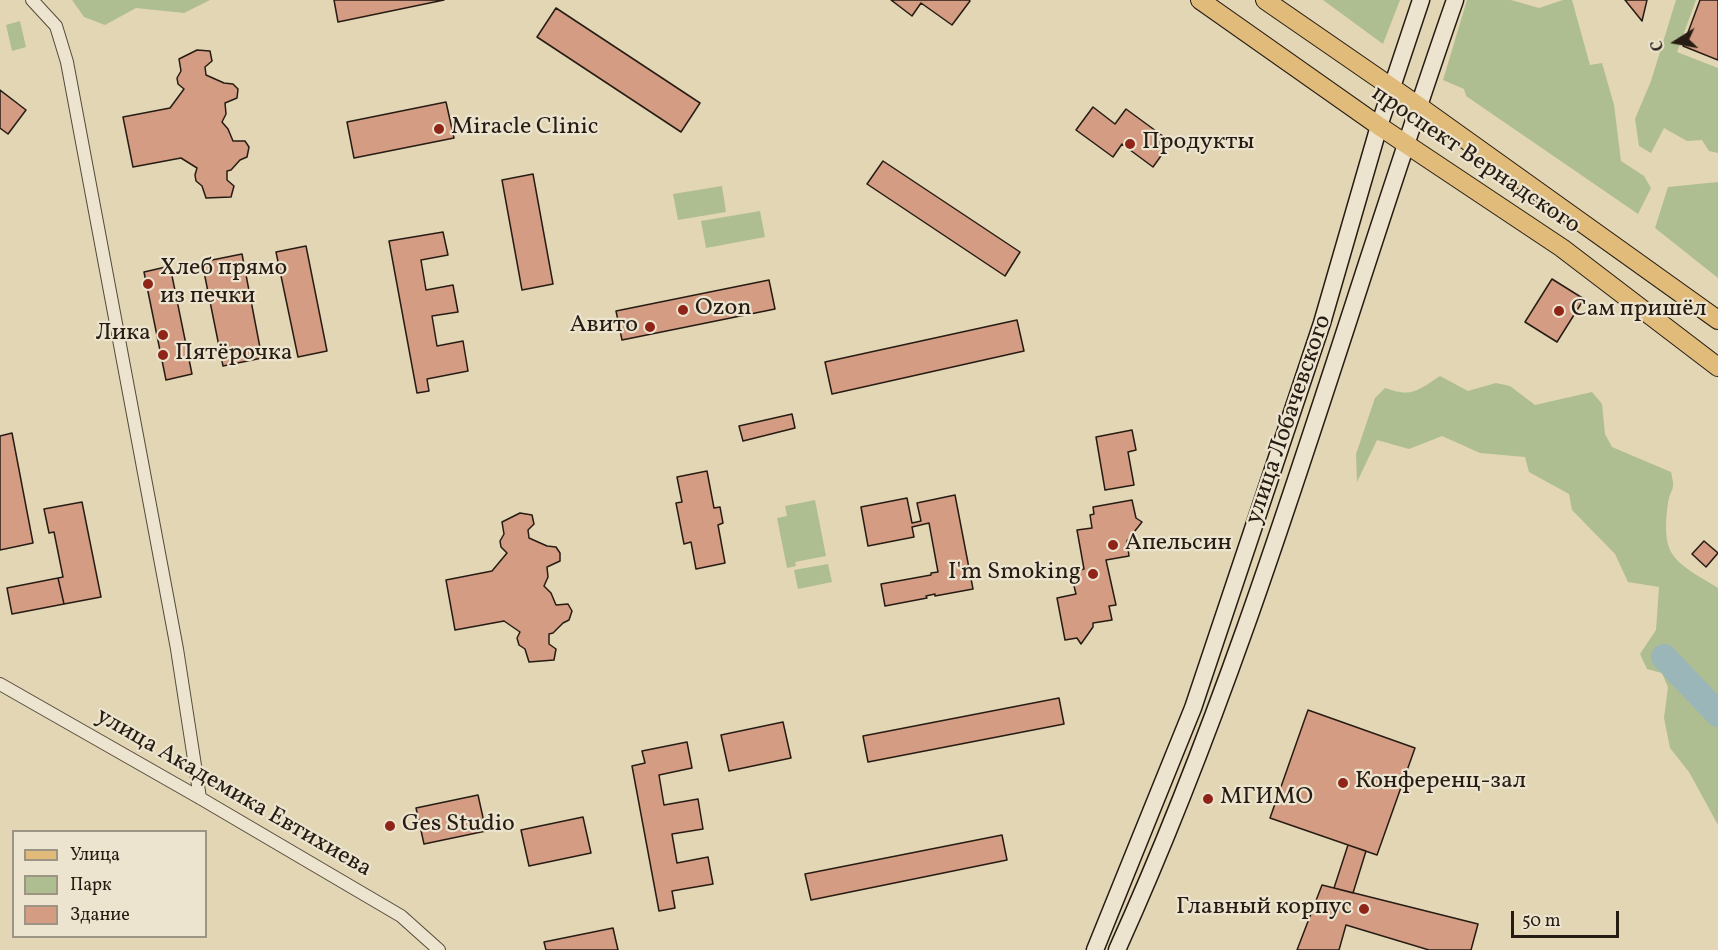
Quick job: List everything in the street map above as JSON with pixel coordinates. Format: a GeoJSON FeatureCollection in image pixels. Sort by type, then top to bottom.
{"type":"FeatureCollection","features":[{"type":"Feature","properties":{"kind":"main road","name":"проспект Вернадского"},"geometry":{"type":"LineString","coordinates":[[1200,0],[1379,126],[1562,248],[1718,368]]}},
{"type":"Feature","properties":{"kind":"main road","name":"проспект Вернадского"},"geometry":{"type":"LineString","coordinates":[[1265,0],[1420,107],[1718,320]]}},
{"type":"Feature","properties":{"kind":"main road","name":"улица Лобачевского"},"geometry":{"type":"LineString","coordinates":[[1095,950],[1193,708],[1322,323],[1379,126],[1421,0]]}},
{"type":"Feature","properties":{"kind":"main road","name":"улица Лобачевского"},"geometry":{"type":"LineString","coordinates":[[1117,950],[1156,863],[1236,654],[1455,0]]}},
{"type":"Feature","properties":{"kind":"street"},"geometry":{"type":"LineString","coordinates":[[32,0],[56,26],[67,62],[177,649],[200,798]]}},
{"type":"Feature","properties":{"kind":"street","name":"улица Академика Евтихиева"},"geometry":{"type":"LineString","coordinates":[[0,684],[401,916],[439,950]]}},
{"type":"Feature","properties":{"kind":"green space"},"geometry":{"type":"Polygon","coordinates":[[[72,0],[210,0],[184,13],[136,8],[105,25],[84,17],[72,0]]]}},
{"type":"Feature","properties":{"kind":"green space"},"geometry":{"type":"Polygon","coordinates":[[[1323,0],[1400,0],[1383,44],[1323,0]]]}},
{"type":"Feature","properties":{"kind":"green space"},"geometry":{"type":"Polygon","coordinates":[[[1467,0],[1511,0],[1539,8],[1563,0],[1572,0],[1590,65],[1602,63],[1614,105],[1621,161],[1644,176],[1651,188],[1638,214],[1466,96],[1464,89],[1443,80],[1467,0]]]}},
{"type":"Feature","properties":{"kind":"green space"},"geometry":{"type":"Polygon","coordinates":[[[1676,0],[1696,0],[1677,52],[1718,68],[1718,153],[1709,151],[1702,140],[1687,141],[1664,128],[1651,153],[1639,146],[1635,119],[1651,81],[1676,0]]]}},
{"type":"Feature","properties":{"kind":"green space"},"geometry":{"type":"Polygon","coordinates":[[[20,21],[26,47],[12,51],[6,25],[20,21]]]}},
{"type":"Feature","properties":{"kind":"green space"},"geometry":{"type":"Polygon","coordinates":[[[1718,182],[1718,278],[1655,228],[1668,187],[1718,182]]]}},
{"type":"Feature","properties":{"kind":"green space"},"geometry":{"type":"Polygon","coordinates":[[[722,186],[726,212],[678,220],[673,194],[722,186]]]}},
{"type":"Feature","properties":{"kind":"green space"},"geometry":{"type":"Polygon","coordinates":[[[760,211],[765,237],[706,248],[701,221],[760,211]]]}},
{"type":"Feature","properties":{"kind":"green space"},"geometry":{"type":"Polygon","coordinates":[[[1440,376],[1468,391],[1496,383],[1510,386],[1535,405],[1592,392],[1602,404],[1605,434],[1612,447],[1671,472],[1673,487],[1668,503],[1666,527],[1670,550],[1685,567],[1718,588],[1718,825],[1689,772],[1670,748],[1664,718],[1668,687],[1662,673],[1647,669],[1640,654],[1656,630],[1659,587],[1628,582],[1615,554],[1572,510],[1569,494],[1529,472],[1525,457],[1480,453],[1442,436],[1409,449],[1377,440],[1357,482],[1356,454],[1375,398],[1385,388],[1402,392],[1415,391],[1440,376]]]}},
{"type":"Feature","properties":{"kind":"green space"},"geometry":{"type":"Polygon","coordinates":[[[815,500],[826,556],[795,562],[796,566],[787,568],[777,518],[787,516],[785,506],[815,500]]]}},
{"type":"Feature","properties":{"kind":"green space"},"geometry":{"type":"Polygon","coordinates":[[[828,564],[832,582],[798,589],[794,570],[828,564]]]}},
{"type":"Feature","properties":{"kind":"building"},"geometry":{"type":"Polygon","coordinates":[[[334,0],[444,0],[338,22],[334,0]]]}},
{"type":"Feature","properties":{"kind":"building"},"geometry":{"type":"Polygon","coordinates":[[[891,0],[970,1],[952,25],[921,3],[912,16],[891,0]]]}},
{"type":"Feature","properties":{"kind":"building"},"geometry":{"type":"Polygon","coordinates":[[[1625,0],[1647,0],[1642,21],[1625,0]]]}},
{"type":"Feature","properties":{"kind":"building"},"geometry":{"type":"Polygon","coordinates":[[[1700,0],[1718,0],[1718,60],[1683,46],[1700,0]]]}},
{"type":"Feature","properties":{"kind":"building"},"geometry":{"type":"Polygon","coordinates":[[[556,8],[700,103],[681,132],[537,37],[556,8]]]}},
{"type":"Feature","properties":{"kind":"building"},"geometry":{"type":"Polygon","coordinates":[[[197,50],[210,51],[212,61],[205,67],[206,75],[224,83],[233,84],[238,89],[237,98],[225,103],[226,114],[222,122],[233,141],[245,141],[249,147],[247,157],[227,171],[227,180],[234,186],[231,197],[206,198],[202,186],[196,181],[197,168],[181,158],[133,167],[123,117],[170,108],[184,89],[178,84],[177,78],[181,71],[179,59],[197,50]]]}},
{"type":"Feature","properties":{"kind":"building"},"geometry":{"type":"Polygon","coordinates":[[[0,90],[26,110],[8,134],[0,128],[0,90]]]}},
{"type":"Feature","properties":{"kind":"building"},"geometry":{"type":"Polygon","coordinates":[[[446,102],[454,138],[354,158],[347,122],[446,102]]]}},
{"type":"Feature","properties":{"kind":"building"},"geometry":{"type":"Polygon","coordinates":[[[1093,107],[1115,124],[1126,109],[1171,142],[1153,167],[1122,144],[1113,157],[1076,130],[1093,107]]]}},
{"type":"Feature","properties":{"kind":"building"},"geometry":{"type":"Polygon","coordinates":[[[883,161],[1020,252],[1005,276],[867,184],[883,161]]]}},
{"type":"Feature","properties":{"kind":"building"},"geometry":{"type":"Polygon","coordinates":[[[533,174],[553,284],[522,290],[502,180],[533,174]]]}},
{"type":"Feature","properties":{"kind":"building"},"geometry":{"type":"Polygon","coordinates":[[[443,232],[448,255],[421,260],[426,290],[453,285],[458,312],[432,316],[437,346],[463,341],[468,371],[427,379],[429,391],[417,393],[389,241],[443,232]]]}},
{"type":"Feature","properties":{"kind":"building"},"geometry":{"type":"Polygon","coordinates":[[[306,246],[327,351],[298,357],[276,252],[306,246]]]}},
{"type":"Feature","properties":{"kind":"building"},"geometry":{"type":"Polygon","coordinates":[[[242,254],[262,358],[223,366],[202,262],[242,254]]]}},
{"type":"Feature","properties":{"kind":"building"},"geometry":{"type":"Polygon","coordinates":[[[170,266],[192,374],[166,380],[144,272],[170,266]]]}},
{"type":"Feature","properties":{"kind":"building"},"geometry":{"type":"Polygon","coordinates":[[[1552,279],[1584,299],[1557,342],[1525,322],[1552,279]]]}},
{"type":"Feature","properties":{"kind":"building"},"geometry":{"type":"Polygon","coordinates":[[[769,280],[775,309],[622,340],[616,311],[769,280]]]}},
{"type":"Feature","properties":{"kind":"building"},"geometry":{"type":"Polygon","coordinates":[[[1017,320],[1024,351],[832,394],[825,362],[1017,320]]]}},
{"type":"Feature","properties":{"kind":"building"},"geometry":{"type":"Polygon","coordinates":[[[792,414],[795,428],[743,441],[739,426],[792,414]]]}},
{"type":"Feature","properties":{"kind":"building"},"geometry":{"type":"Polygon","coordinates":[[[1132,430],[1136,450],[1128,452],[1134,485],[1105,490],[1096,437],[1132,430]]]}},
{"type":"Feature","properties":{"kind":"building"},"geometry":{"type":"Polygon","coordinates":[[[12,433],[33,543],[0,550],[0,436],[12,433]]]}},
{"type":"Feature","properties":{"kind":"building"},"geometry":{"type":"Polygon","coordinates":[[[707,471],[714,508],[720,507],[723,523],[718,525],[725,563],[696,569],[691,542],[684,544],[676,503],[682,502],[677,477],[707,471]]]}},
{"type":"Feature","properties":{"kind":"building"},"geometry":{"type":"Polygon","coordinates":[[[955,495],[973,589],[935,596],[935,594],[926,596],[927,598],[885,606],[881,584],[938,572],[929,523],[912,527],[914,537],[868,546],[861,507],[907,498],[912,523],[921,521],[917,503],[955,495]]]}},
{"type":"Feature","properties":{"kind":"building","name":"I'm Smoking"},"geometry":{"type":"Polygon","coordinates":[[[1132,500],[1136,518],[1142,522],[1127,541],[1129,556],[1106,560],[1116,605],[1109,606],[1112,620],[1093,623],[1093,627],[1081,644],[1077,638],[1065,640],[1057,598],[1076,594],[1072,578],[1077,577],[1076,571],[1084,569],[1077,530],[1092,528],[1090,515],[1094,514],[1093,507],[1132,500]]]}},
{"type":"Feature","properties":{"kind":"building"},"geometry":{"type":"Polygon","coordinates":[[[82,502],[101,597],[64,604],[58,578],[63,577],[54,532],[49,533],[44,509],[82,502]]]}},
{"type":"Feature","properties":{"kind":"building"},"geometry":{"type":"Polygon","coordinates":[[[520,513],[532,515],[534,524],[528,530],[529,538],[547,546],[556,547],[560,553],[560,561],[547,567],[548,577],[544,586],[551,593],[556,605],[568,604],[572,611],[569,620],[549,634],[549,644],[556,649],[554,660],[529,662],[525,649],[519,645],[517,638],[520,632],[504,621],[455,630],[446,580],[492,571],[507,553],[501,547],[500,541],[504,534],[502,522],[520,513]]]}},
{"type":"Feature","properties":{"kind":"building"},"geometry":{"type":"Polygon","coordinates":[[[1704,541],[1718,553],[1706,567],[1692,554],[1704,541]]]}},
{"type":"Feature","properties":{"kind":"building"},"geometry":{"type":"Polygon","coordinates":[[[58,578],[64,604],[12,614],[7,588],[58,578]]]}},
{"type":"Feature","properties":{"kind":"building"},"geometry":{"type":"Polygon","coordinates":[[[1059,698],[1064,724],[868,762],[863,736],[1059,698]]]}},
{"type":"Feature","properties":{"kind":"building","name":"Конференц-зал"},"geometry":{"type":"Polygon","coordinates":[[[1308,710],[1415,748],[1377,855],[1270,818],[1308,710]]]}},
{"type":"Feature","properties":{"kind":"building"},"geometry":{"type":"Polygon","coordinates":[[[783,722],[791,758],[729,771],[721,735],[783,722]]]}},
{"type":"Feature","properties":{"kind":"building"},"geometry":{"type":"Polygon","coordinates":[[[687,742],[692,768],[659,775],[664,805],[698,799],[703,829],[672,834],[677,863],[708,857],[713,884],[672,891],[675,908],[659,911],[632,766],[645,763],[642,751],[687,742]]]}},
{"type":"Feature","properties":{"kind":"building"},"geometry":{"type":"Polygon","coordinates":[[[478,795],[486,831],[424,844],[416,808],[478,795]]]}},
{"type":"Feature","properties":{"kind":"building"},"geometry":{"type":"Polygon","coordinates":[[[583,817],[591,853],[529,866],[521,830],[583,817]]]}},
{"type":"Feature","properties":{"kind":"building"},"geometry":{"type":"Polygon","coordinates":[[[1002,835],[1007,860],[811,900],[805,874],[1002,835]]]}},
{"type":"Feature","properties":{"kind":"building"},"geometry":{"type":"Polygon","coordinates":[[[1348,845],[1366,851],[1353,893],[1334,888],[1348,845]]]}},
{"type":"Feature","properties":{"kind":"building","name":"Главный корпус"},"geometry":{"type":"Polygon","coordinates":[[[1322,885],[1478,924],[1471,950],[1429,950],[1346,925],[1339,950],[1297,950],[1322,885]]]}},
{"type":"Feature","properties":{"kind":"building"},"geometry":{"type":"Polygon","coordinates":[[[613,928],[618,950],[546,950],[544,942],[613,928]]]}},
{"type":"Feature","properties":{"kind":"waterway"},"geometry":{"type":"LineString","coordinates":[[1664,657],[1718,714]]}},
{"type":"Feature","properties":{"kind":"place","name":"Miracle Clinic"},"geometry":{"type":"Point","coordinates":[439,129]}},
{"type":"Feature","properties":{"kind":"place","name":"Продукты"},"geometry":{"type":"Point","coordinates":[1130,144]}},
{"type":"Feature","properties":{"kind":"place","name":"Хлеб прямо из печки"},"geometry":{"type":"Point","coordinates":[148,284]}},
{"type":"Feature","properties":{"kind":"place","name":"Ozon"},"geometry":{"type":"Point","coordinates":[683,310]}},
{"type":"Feature","properties":{"kind":"place","name":"Сам пришёл"},"geometry":{"type":"Point","coordinates":[1559,311]}},
{"type":"Feature","properties":{"kind":"place","name":"Авито"},"geometry":{"type":"Point","coordinates":[650,327]}},
{"type":"Feature","properties":{"kind":"place","name":"Лика"},"geometry":{"type":"Point","coordinates":[163,335]}},
{"type":"Feature","properties":{"kind":"place","name":"Пятёрочка"},"geometry":{"type":"Point","coordinates":[163,355]}},
{"type":"Feature","properties":{"kind":"place","name":"Апельсин"},"geometry":{"type":"Point","coordinates":[1113,545]}},
{"type":"Feature","properties":{"kind":"place","name":"I'm Smoking"},"geometry":{"type":"Point","coordinates":[1093,574]}},
{"type":"Feature","properties":{"kind":"place","name":"Конференц-зал"},"geometry":{"type":"Point","coordinates":[1343,783]}},
{"type":"Feature","properties":{"kind":"place","name":"МГИМО"},"geometry":{"type":"Point","coordinates":[1208,799]}},
{"type":"Feature","properties":{"kind":"place","name":"Ges Studio"},"geometry":{"type":"Point","coordinates":[390,826]}},
{"type":"Feature","properties":{"kind":"place","name":"Главный корпус"},"geometry":{"type":"Point","coordinates":[1364,909]}}]}
